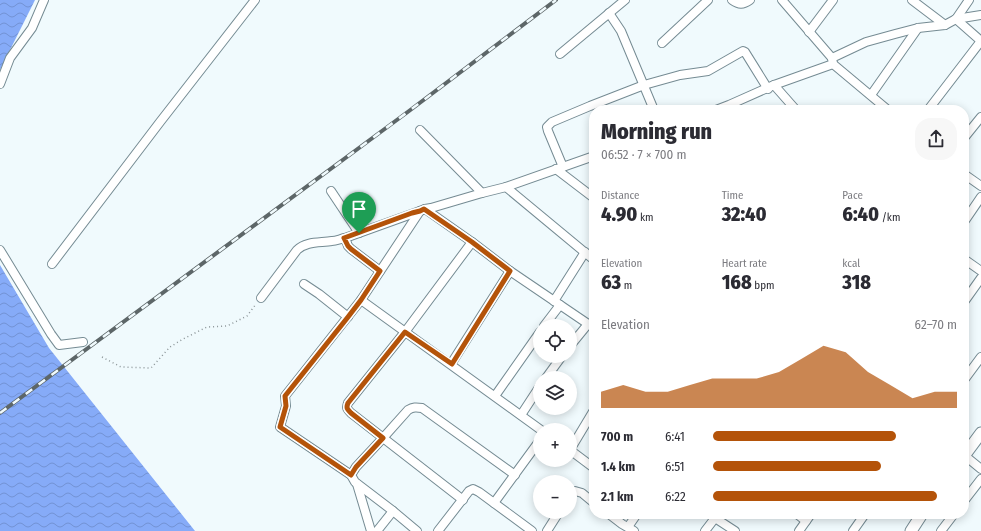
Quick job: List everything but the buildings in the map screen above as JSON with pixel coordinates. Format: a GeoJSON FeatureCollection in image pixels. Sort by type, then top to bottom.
{"type":"FeatureCollection","features":[{"type":"Feature","properties":{"kind":"street"},"geometry":{"type":"LineString","coordinates":[[0,84],[10,58],[32,28],[44,0]]}},
{"type":"Feature","properties":{"kind":"street"},"geometry":{"type":"LineString","coordinates":[[52,264],[255,0]]}},
{"type":"Feature","properties":{"kind":"street"},"geometry":{"type":"LineString","coordinates":[[560,54],[625,0]]}},
{"type":"Feature","properties":{"kind":"street"},"geometry":{"type":"LineString","coordinates":[[662,43],[708,0]]}},
{"type":"Feature","properties":{"kind":"street"},"geometry":{"type":"LineString","coordinates":[[732,0],[741,4],[750,0]]}},
{"type":"Feature","properties":{"kind":"street"},"geometry":{"type":"LineString","coordinates":[[782,0],[832,61],[882,105]]}},
{"type":"Feature","properties":{"kind":"street"},"geometry":{"type":"LineString","coordinates":[[809,32],[833,0]]}},
{"type":"Feature","properties":{"kind":"street"},"geometry":{"type":"LineString","coordinates":[[912,0],[945,24]]}},
{"type":"Feature","properties":{"kind":"street"},"geometry":{"type":"LineString","coordinates":[[956,19],[969,0]]}},
{"type":"Feature","properties":{"kind":"street"},"geometry":{"type":"LineString","coordinates":[[609,13],[621,31],[652,105]]}},
{"type":"Feature","properties":{"kind":"street"},"geometry":{"type":"LineString","coordinates":[[729,105],[832,61],[866,42],[918,28],[945,24],[956,19],[981,15]]}},
{"type":"Feature","properties":{"kind":"street"},"geometry":{"type":"LineString","coordinates":[[932,105],[981,41],[956,19]]}},
{"type":"Feature","properties":{"kind":"street"},"geometry":{"type":"LineString","coordinates":[[871,95],[918,28]]}},
{"type":"Feature","properties":{"kind":"street"},"geometry":{"type":"LineString","coordinates":[[593,105],[644,85],[680,75],[708,71],[743,51],[771,87],[791,105]]}},
{"type":"Feature","properties":{"kind":"street"},"geometry":{"type":"LineString","coordinates":[[589,106],[552,122],[547,127],[560,168],[589,194]]}},
{"type":"Feature","properties":{"kind":"street"},"geometry":{"type":"LineString","coordinates":[[969,132],[981,119]]}},
{"type":"Feature","properties":{"kind":"street"},"geometry":{"type":"LineString","coordinates":[[420,130],[482,193]]}},
{"type":"Feature","properties":{"kind":"street"},"geometry":{"type":"LineString","coordinates":[[261,298],[301,246],[344,238],[412,213],[506,187],[589,158]]}},
{"type":"Feature","properties":{"kind":"street"},"geometry":{"type":"LineString","coordinates":[[969,178],[981,186]]}},
{"type":"Feature","properties":{"kind":"street"},"geometry":{"type":"LineString","coordinates":[[506,187],[589,256]]}},
{"type":"Feature","properties":{"kind":"street"},"geometry":{"type":"LineString","coordinates":[[331,191],[359,233]]}},
{"type":"Feature","properties":{"kind":"street"},"geometry":{"type":"LineString","coordinates":[[969,215],[981,198]]}},
{"type":"Feature","properties":{"kind":"street"},"geometry":{"type":"LineString","coordinates":[[422,210],[472,242],[510,271],[589,325]]}},
{"type":"Feature","properties":{"kind":"street"},"geometry":{"type":"LineString","coordinates":[[417,531],[357,484],[351,475],[280,427],[286,406],[285,396],[361,300],[422,210]]}},
{"type":"Feature","properties":{"kind":"street"},"geometry":{"type":"LineString","coordinates":[[344,238],[351,249],[380,271]]}},
{"type":"Feature","properties":{"kind":"street"},"geometry":{"type":"LineString","coordinates":[[463,500],[351,413],[347,407],[348,403],[405,332],[472,242]]}},
{"type":"Feature","properties":{"kind":"street"},"geometry":{"type":"LineString","coordinates":[[0,250],[59,345],[83,342]]}},
{"type":"Feature","properties":{"kind":"street"},"geometry":{"type":"LineString","coordinates":[[548,319],[585,252]]}},
{"type":"Feature","properties":{"kind":"street"},"geometry":{"type":"LineString","coordinates":[[969,263],[981,271]]}},
{"type":"Feature","properties":{"kind":"street"},"geometry":{"type":"LineString","coordinates":[[452,364],[510,271]]}},
{"type":"Feature","properties":{"kind":"street"},"geometry":{"type":"LineString","coordinates":[[969,295],[981,278]]}},
{"type":"Feature","properties":{"kind":"street"},"geometry":{"type":"LineString","coordinates":[[304,284],[348,317]]}},
{"type":"Feature","properties":{"kind":"street"},"geometry":{"type":"LineString","coordinates":[[361,300],[452,364],[533,424]]}},
{"type":"Feature","properties":{"kind":"street"},"geometry":{"type":"LineString","coordinates":[[577,339],[589,328]]}},
{"type":"Feature","properties":{"kind":"street"},"geometry":{"type":"LineString","coordinates":[[495,396],[533,342]]}},
{"type":"Feature","properties":{"kind":"street"},"geometry":{"type":"LineString","coordinates":[[969,373],[981,357]]}},
{"type":"Feature","properties":{"kind":"street"},"geometry":{"type":"LineString","coordinates":[[520,415],[533,396]]}},
{"type":"Feature","properties":{"kind":"street"},"geometry":{"type":"LineString","coordinates":[[351,475],[356,467],[412,407],[422,408],[515,475]]}},
{"type":"Feature","properties":{"kind":"street"},"geometry":{"type":"LineString","coordinates":[[577,438],[589,418]]}},
{"type":"Feature","properties":{"kind":"street"},"geometry":{"type":"LineString","coordinates":[[969,449],[981,433]]}},
{"type":"Feature","properties":{"kind":"street"},"geometry":{"type":"LineString","coordinates":[[494,503],[533,450]]}},
{"type":"Feature","properties":{"kind":"street"},"geometry":{"type":"LineString","coordinates":[[577,455],[589,464]]}},
{"type":"Feature","properties":{"kind":"street"},"geometry":{"type":"LineString","coordinates":[[969,460],[981,469]]}},
{"type":"Feature","properties":{"kind":"street"},"geometry":{"type":"LineString","coordinates":[[969,495],[981,479]]}},
{"type":"Feature","properties":{"kind":"street"},"geometry":{"type":"LineString","coordinates":[[357,484],[371,531]]}},
{"type":"Feature","properties":{"kind":"street"},"geometry":{"type":"LineString","coordinates":[[438,531],[469,491],[473,489],[532,531]]}},
{"type":"Feature","properties":{"kind":"street"},"geometry":{"type":"LineString","coordinates":[[577,492],[582,493],[589,499]]}},
{"type":"Feature","properties":{"kind":"street"},"geometry":{"type":"LineString","coordinates":[[377,531],[393,511]]}},
{"type":"Feature","properties":{"kind":"street"},"geometry":{"type":"LineString","coordinates":[[547,531],[555,519]]}},
{"type":"Feature","properties":{"kind":"street"},"geometry":{"type":"LineString","coordinates":[[616,519],[628,527]]}},
{"type":"Feature","properties":{"kind":"street"},"geometry":{"type":"LineString","coordinates":[[705,531],[711,519]]}},
{"type":"Feature","properties":{"kind":"street"},"geometry":{"type":"LineString","coordinates":[[717,519],[735,531]]}},
{"type":"Feature","properties":{"kind":"street"},"geometry":{"type":"LineString","coordinates":[[799,531],[807,519]]}},
{"type":"Feature","properties":{"kind":"street"},"geometry":{"type":"LineString","coordinates":[[853,531],[861,519]]}},
{"type":"Feature","properties":{"kind":"street"},"geometry":{"type":"LineString","coordinates":[[910,531],[918,519]]}},
{"type":"Feature","properties":{"kind":"street"},"geometry":{"type":"LineString","coordinates":[[941,531],[950,519]]}},
{"type":"Feature","properties":{"kind":"street"},"geometry":{"type":"LineString","coordinates":[[616,531],[628,527]]}},
{"type":"Feature","properties":{"kind":"path"},"geometry":{"type":"LineString","coordinates":[[102,357],[121,367],[151,368],[170,347],[183,339],[208,327],[227,326],[247,316],[261,298]]}},
{"type":"Feature","properties":{"kind":"water"},"geometry":{"type":"Polygon","coordinates":[[[0,0],[35,0],[0,70],[0,0]]]}},
{"type":"Feature","properties":{"kind":"water"},"geometry":{"type":"Polygon","coordinates":[[[0,265],[49,348],[195,531],[0,531],[0,265]]]}},
{"type":"Feature","properties":{"kind":"railway"},"geometry":{"type":"LineString","coordinates":[[0,413],[409,111],[556,0]]}},
{"type":"Feature","properties":{"kind":"route"},"geometry":{"type":"LineString","coordinates":[[424,209],[472,242],[510,271],[452,364],[405,332],[348,403],[347,407],[351,413],[383,438],[356,467],[351,475],[280,427],[286,406],[285,396],[361,300],[380,271],[355,253],[348,246],[344,238],[359,233],[424,209]]}}]}
